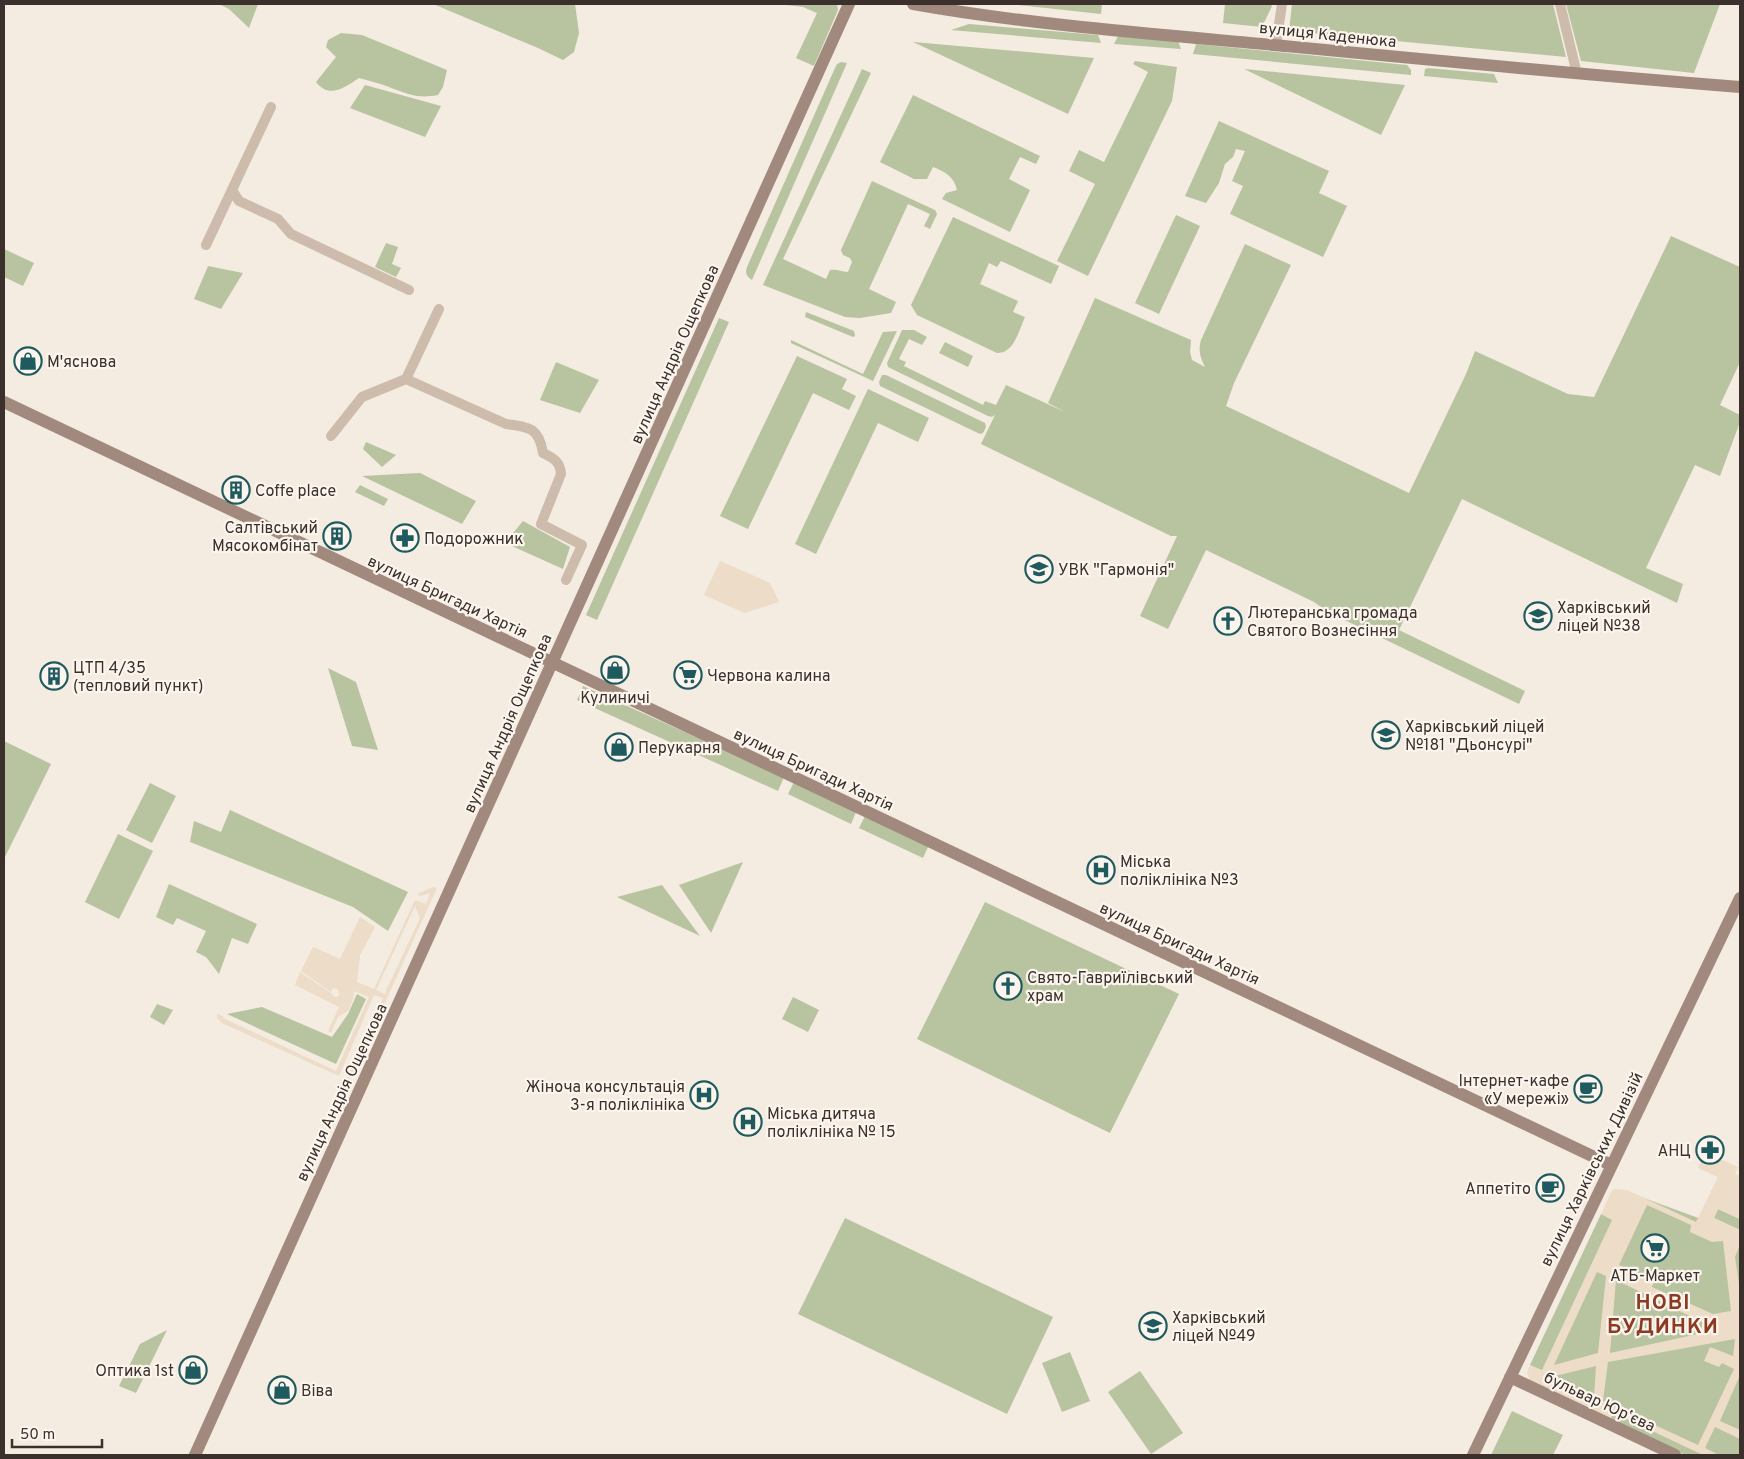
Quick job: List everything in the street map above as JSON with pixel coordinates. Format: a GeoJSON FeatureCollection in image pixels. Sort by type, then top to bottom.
{"type":"FeatureCollection","features":[{"type":"Feature","properties":{"kind":"street","name":"вулиця Андрія Ощепкова"},"geometry":{"type":"LineString","coordinates":[[194,1455],[849,4]]}},
{"type":"Feature","properties":{"kind":"street","name":"вулиця Каденюка"},"geometry":{"type":"LineString","coordinates":[[913,4],[1011,18],[1276,45],[1740,88]]}},
{"type":"Feature","properties":{"kind":"street"},"geometry":{"type":"LineString","coordinates":[[1276,45],[1282,4]]}},
{"type":"Feature","properties":{"kind":"street"},"geometry":{"type":"LineString","coordinates":[[1560,4],[1577,74]]}},
{"type":"Feature","properties":{"kind":"street"},"geometry":{"type":"LineString","coordinates":[[206,245],[271,107]]}},
{"type":"Feature","properties":{"kind":"street"},"geometry":{"type":"LineString","coordinates":[[232,190],[239,201],[278,219],[290,234],[410,290]]}},
{"type":"Feature","properties":{"kind":"street"},"geometry":{"type":"LineString","coordinates":[[331,436],[362,397],[406,379],[439,309]]}},
{"type":"Feature","properties":{"kind":"street"},"geometry":{"type":"LineString","coordinates":[[406,379],[506,424],[531,429],[539,436],[542,452],[557,461],[561,474],[541,524],[582,544],[566,580]]}},
{"type":"Feature","properties":{"kind":"street","name":"вулиця Бригади Хартія"},"geometry":{"type":"LineString","coordinates":[[4,402],[1611,1166]]}},
{"type":"Feature","properties":{"kind":"street","name":"вулиця Харківських Дивізій"},"geometry":{"type":"LineString","coordinates":[[1473,1455],[1740,898]]}},
{"type":"Feature","properties":{"kind":"street","name":"бульвар Юрʼєва"},"geometry":{"type":"LineString","coordinates":[[1510,1377],[1675,1455]]}},
{"type":"Feature","properties":{"kind":"green space"},"geometry":{"type":"Polygon","coordinates":[[[219,4],[258,4],[249,28],[229,9],[219,4]]]}},
{"type":"Feature","properties":{"kind":"green space"},"geometry":{"type":"Polygon","coordinates":[[[433,4],[575,4],[579,33],[574,52],[563,60],[433,4]]]}},
{"type":"Feature","properties":{"kind":"green space"},"geometry":{"type":"Polygon","coordinates":[[[778,4],[837,4],[838,10],[814,66],[796,58],[817,13],[803,7],[778,4]]]}},
{"type":"Feature","properties":{"kind":"green space"},"geometry":{"type":"Polygon","coordinates":[[[1008,4],[1102,4],[1101,14],[1008,4]]]}},
{"type":"Feature","properties":{"kind":"green space"},"geometry":{"type":"Polygon","coordinates":[[[1225,4],[1270,4],[1272,6],[1262,27],[1223,23],[1225,4]]]}},
{"type":"Feature","properties":{"kind":"green space"},"geometry":{"type":"Polygon","coordinates":[[[1292,4],[1553,4],[1566,57],[1289,31],[1292,4]]]}},
{"type":"Feature","properties":{"kind":"green space"},"geometry":{"type":"Polygon","coordinates":[[[1566,4],[1720,4],[1694,73],[1581,61],[1566,4]]]}},
{"type":"Feature","properties":{"kind":"green space"},"geometry":{"type":"Polygon","coordinates":[[[969,24],[1098,35],[1101,43],[951,30],[969,24]]]}},
{"type":"Feature","properties":{"kind":"green space"},"geometry":{"type":"Polygon","coordinates":[[[341,33],[362,35],[447,70],[443,87],[438,95],[418,96],[359,78],[337,90],[326,90],[316,82],[336,57],[326,47],[328,40],[341,33]]]}},
{"type":"Feature","properties":{"kind":"green space"},"geometry":{"type":"Polygon","coordinates":[[[1118,36],[1178,41],[1181,49],[1114,44],[1118,36]]]}},
{"type":"Feature","properties":{"kind":"green space"},"geometry":{"type":"Polygon","coordinates":[[[913,42],[1094,58],[1068,114],[913,42]]]}},
{"type":"Feature","properties":{"kind":"green space"},"geometry":{"type":"Polygon","coordinates":[[[1196,44],[1407,65],[1411,70],[1411,75],[1193,54],[1196,44]]]}},
{"type":"Feature","properties":{"kind":"green space"},"geometry":{"type":"Polygon","coordinates":[[[1135,61],[1177,67],[1172,101],[1088,276],[1057,261],[1095,184],[1069,171],[1079,150],[1104,162],[1148,72],[1133,64],[1135,61]]]}},
{"type":"Feature","properties":{"kind":"green space"},"geometry":{"type":"Polygon","coordinates":[[[841,62],[847,63],[752,280],[746,274],[747,267],[835,68],[841,62]]]}},
{"type":"Feature","properties":{"kind":"green space"},"geometry":{"type":"Polygon","coordinates":[[[862,69],[871,73],[783,259],[826,279],[830,270],[848,272],[852,262],[850,258],[843,255],[841,250],[872,181],[935,210],[937,214],[930,229],[924,226],[930,214],[908,204],[869,289],[896,302],[891,313],[860,318],[845,317],[763,285],[862,69]]]}},
{"type":"Feature","properties":{"kind":"green space"},"geometry":{"type":"Polygon","coordinates":[[[1244,69],[1405,85],[1381,135],[1244,69]]]}},
{"type":"Feature","properties":{"kind":"green space"},"geometry":{"type":"Polygon","coordinates":[[[1425,69],[1494,74],[1498,83],[1424,76],[1425,69]]]}},
{"type":"Feature","properties":{"kind":"green space"},"geometry":{"type":"Polygon","coordinates":[[[365,85],[441,106],[425,137],[350,108],[365,85]]]}},
{"type":"Feature","properties":{"kind":"green space"},"geometry":{"type":"Polygon","coordinates":[[[913,95],[1040,156],[1036,164],[1020,157],[1009,179],[1030,190],[1010,232],[942,199],[946,193],[957,190],[954,181],[941,171],[933,167],[927,179],[914,179],[880,162],[913,95]]]}},
{"type":"Feature","properties":{"kind":"green space"},"geometry":{"type":"Polygon","coordinates":[[[1219,121],[1329,171],[1319,193],[1347,206],[1323,257],[1230,214],[1243,186],[1232,181],[1245,151],[1236,149],[1233,157],[1225,164],[1219,183],[1206,203],[1185,196],[1219,121]]]}},
{"type":"Feature","properties":{"kind":"green space"},"geometry":{"type":"Polygon","coordinates":[[[1176,215],[1200,226],[1159,314],[1135,303],[1176,215]]]}},
{"type":"Feature","properties":{"kind":"green space"},"geometry":{"type":"Polygon","coordinates":[[[953,217],[1059,266],[1051,284],[1001,261],[997,267],[989,263],[980,284],[1018,301],[1013,312],[1025,317],[1012,345],[1003,352],[997,353],[917,315],[911,305],[953,217]]]}},
{"type":"Feature","properties":{"kind":"green space"},"geometry":{"type":"Polygon","coordinates":[[[1671,236],[1740,267],[1740,362],[1720,405],[1740,415],[1740,422],[1720,476],[1695,465],[1646,568],[1683,584],[1677,603],[1462,499],[1399,630],[1525,691],[1519,704],[1328,612],[1314,602],[1206,550],[1168,629],[1140,616],[1177,536],[1171,536],[981,444],[995,415],[992,417],[988,416],[888,367],[887,363],[902,330],[914,330],[927,337],[922,345],[909,339],[899,359],[906,362],[904,366],[983,405],[985,401],[996,405],[1006,385],[1065,412],[1048,403],[1095,298],[1191,340],[1190,352],[1192,360],[1205,367],[1200,354],[1201,340],[1245,244],[1291,265],[1234,383],[1226,406],[1409,493],[1466,374],[1475,351],[1568,394],[1594,397],[1671,236]]]}},
{"type":"Feature","properties":{"kind":"green space"},"geometry":{"type":"Polygon","coordinates":[[[386,243],[398,247],[392,264],[401,268],[396,277],[375,267],[386,243]]]}},
{"type":"Feature","properties":{"kind":"green space"},"geometry":{"type":"Polygon","coordinates":[[[4,249],[34,263],[23,286],[4,277],[4,249]]]}},
{"type":"Feature","properties":{"kind":"green space"},"geometry":{"type":"Polygon","coordinates":[[[208,266],[243,273],[221,309],[194,299],[208,266]]]}},
{"type":"Feature","properties":{"kind":"green space"},"geometry":{"type":"Polygon","coordinates":[[[806,312],[854,331],[855,336],[853,337],[805,317],[806,312]]]}},
{"type":"Feature","properties":{"kind":"green space"},"geometry":{"type":"Polygon","coordinates":[[[719,318],[729,322],[597,620],[586,615],[719,318]]]}},
{"type":"Feature","properties":{"kind":"green space"},"geometry":{"type":"Polygon","coordinates":[[[897,331],[873,381],[791,343],[791,340],[863,374],[883,332],[897,331]]]}},
{"type":"Feature","properties":{"kind":"green space"},"geometry":{"type":"Polygon","coordinates":[[[945,342],[973,356],[968,367],[939,353],[945,342]]]}},
{"type":"Feature","properties":{"kind":"green space"},"geometry":{"type":"Polygon","coordinates":[[[797,356],[847,379],[842,389],[856,396],[849,410],[813,393],[748,529],[720,516],[797,356]]]}},
{"type":"Feature","properties":{"kind":"green space"},"geometry":{"type":"Polygon","coordinates":[[[556,362],[599,380],[580,413],[540,400],[556,362]]]}},
{"type":"Feature","properties":{"kind":"green space"},"geometry":{"type":"Polygon","coordinates":[[[882,375],[886,375],[985,423],[986,427],[983,433],[980,434],[880,386],[879,382],[882,375]]]}},
{"type":"Feature","properties":{"kind":"green space"},"geometry":{"type":"Polygon","coordinates":[[[868,389],[929,418],[918,442],[878,423],[816,554],[795,544],[868,389]]]}},
{"type":"Feature","properties":{"kind":"green space"},"geometry":{"type":"Polygon","coordinates":[[[366,442],[396,455],[382,467],[363,449],[366,442]]]}},
{"type":"Feature","properties":{"kind":"green space"},"geometry":{"type":"Polygon","coordinates":[[[420,473],[476,501],[462,524],[362,476],[420,473]]]}},
{"type":"Feature","properties":{"kind":"green space"},"geometry":{"type":"Polygon","coordinates":[[[360,485],[388,499],[384,506],[355,492],[360,485]]]}},
{"type":"Feature","properties":{"kind":"green space"},"geometry":{"type":"Polygon","coordinates":[[[523,521],[570,547],[563,569],[505,543],[523,521]]]}},
{"type":"Feature","properties":{"kind":"green space"},"geometry":{"type":"Polygon","coordinates":[[[328,668],[356,682],[378,750],[352,746],[328,668]]]}},
{"type":"Feature","properties":{"kind":"green space"},"geometry":{"type":"Polygon","coordinates":[[[583,686],[784,777],[778,791],[577,700],[583,686]]]}},
{"type":"Feature","properties":{"kind":"green space"},"geometry":{"type":"Polygon","coordinates":[[[4,741],[51,764],[4,859],[4,741]]]}},
{"type":"Feature","properties":{"kind":"green space"},"geometry":{"type":"Polygon","coordinates":[[[794,782],[856,812],[851,824],[788,794],[794,782]]]}},
{"type":"Feature","properties":{"kind":"green space"},"geometry":{"type":"Polygon","coordinates":[[[150,783],[176,796],[152,843],[126,830],[150,783]]]}},
{"type":"Feature","properties":{"kind":"green space"},"geometry":{"type":"Polygon","coordinates":[[[230,810],[408,892],[388,931],[353,907],[190,842],[194,821],[221,832],[230,810]]]}},
{"type":"Feature","properties":{"kind":"green space"},"geometry":{"type":"Polygon","coordinates":[[[865,816],[929,845],[923,858],[859,828],[865,816]]]}},
{"type":"Feature","properties":{"kind":"green space"},"geometry":{"type":"Polygon","coordinates":[[[118,834],[153,851],[119,919],[85,902],[118,834]]]}},
{"type":"Feature","properties":{"kind":"green space"},"geometry":{"type":"Polygon","coordinates":[[[743,862],[711,933],[679,885],[743,862]]]}},
{"type":"Feature","properties":{"kind":"green space"},"geometry":{"type":"Polygon","coordinates":[[[169,884],[257,924],[248,944],[232,938],[219,974],[206,957],[196,952],[206,931],[177,918],[173,925],[156,917],[169,884]]]}},
{"type":"Feature","properties":{"kind":"green space"},"geometry":{"type":"Polygon","coordinates":[[[662,885],[700,936],[617,897],[662,885]]]}},
{"type":"Feature","properties":{"kind":"green space"},"geometry":{"type":"Polygon","coordinates":[[[985,902],[1179,994],[1110,1133],[917,1039],[985,902]]]}},
{"type":"Feature","properties":{"kind":"green space"},"geometry":{"type":"Polygon","coordinates":[[[357,994],[366,999],[336,1064],[227,1014],[262,1007],[332,1037],[348,1014],[357,994]]]}},
{"type":"Feature","properties":{"kind":"green space"},"geometry":{"type":"Polygon","coordinates":[[[793,997],[819,1010],[808,1032],[782,1019],[793,997]]]}},
{"type":"Feature","properties":{"kind":"green space"},"geometry":{"type":"Polygon","coordinates":[[[157,1004],[173,1010],[164,1025],[150,1017],[157,1004]]]}},
{"type":"Feature","properties":{"kind":"green space"},"geometry":{"type":"Polygon","coordinates":[[[1622,1190],[1740,1235],[1740,1455],[1685,1455],[1610,1420],[1530,1365],[1601,1214],[1608,1217],[1622,1190]]]}},
{"type":"Feature","properties":{"kind":"green space"},"geometry":{"type":"Polygon","coordinates":[[[1718,1209],[1740,1219],[1740,1230],[1714,1218],[1718,1209]]]}},
{"type":"Feature","properties":{"kind":"green space"},"geometry":{"type":"Polygon","coordinates":[[[845,1218],[1053,1317],[1007,1414],[798,1314],[845,1218]]]}},
{"type":"Feature","properties":{"kind":"green space"},"geometry":{"type":"Polygon","coordinates":[[[167,1330],[136,1393],[119,1386],[140,1344],[167,1330]]]}},
{"type":"Feature","properties":{"kind":"green space"},"geometry":{"type":"Polygon","coordinates":[[[1070,1352],[1090,1401],[1062,1412],[1042,1363],[1070,1352]]]}},
{"type":"Feature","properties":{"kind":"green space"},"geometry":{"type":"Polygon","coordinates":[[[1140,1371],[1183,1433],[1151,1454],[1108,1392],[1140,1371]]]}},
{"type":"Feature","properties":{"kind":"green space"},"geometry":{"type":"Polygon","coordinates":[[[1512,1411],[1563,1435],[1553,1455],[1491,1455],[1512,1411]]]}},
{"type":"Feature","properties":{"kind":"shaded area"},"geometry":{"type":"Polygon","coordinates":[[[720,561],[770,583],[779,602],[745,613],[704,595],[720,561]]]}},
{"type":"Feature","properties":{"kind":"shaded area"},"geometry":{"type":"Polygon","coordinates":[[[433,887],[437,888],[349,1082],[346,1080],[383,998],[374,995],[339,1076],[222,1023],[217,1018],[218,1014],[336,1071],[369,997],[354,991],[348,1011],[338,1017],[331,1033],[328,1031],[339,1007],[295,985],[300,972],[334,997],[337,997],[339,995],[338,989],[333,988],[331,992],[301,971],[313,947],[340,959],[360,917],[375,927],[360,955],[357,982],[374,989],[415,900],[426,904],[430,893],[421,896],[417,894],[433,887]],[[415,906],[376,990],[387,995],[385,993],[420,918],[415,906]]]}},
{"type":"Feature","properties":{"kind":"shaded area"},"geometry":{"type":"Polygon","coordinates":[[[1705,1152],[1738,1167],[1735,1174],[1740,1176],[1740,1219],[1718,1209],[1714,1218],[1740,1230],[1740,1245],[1735,1257],[1740,1290],[1740,1375],[1720,1421],[1740,1430],[1740,1439],[1715,1427],[1705,1448],[1719,1455],[1703,1455],[1614,1413],[1610,1420],[1530,1380],[1527,1373],[1530,1365],[1542,1370],[1612,1220],[1601,1214],[1611,1192],[1614,1189],[1627,1190],[1696,1222],[1718,1177],[1698,1168],[1705,1152]],[[1647,1205],[1619,1265],[1654,1281],[1652,1287],[1713,1314],[1731,1311],[1723,1241],[1712,1242],[1690,1232],[1691,1225],[1647,1205]],[[1597,1272],[1554,1365],[1598,1353],[1606,1276],[1597,1272]],[[1616,1280],[1610,1353],[1698,1334],[1704,1323],[1616,1280]],[[1735,1339],[1608,1362],[1603,1401],[1698,1445],[1734,1369],[1722,1363],[1719,1367],[1704,1361],[1710,1347],[1733,1356],[1735,1339]],[[1596,1366],[1551,1377],[1594,1397],[1596,1366]]]}},
{"type":"Feature","properties":{"kind":"place","name":"М'яснова"},"geometry":{"type":"Point","coordinates":[28,361]}},
{"type":"Feature","properties":{"kind":"place","name":"Coffe place"},"geometry":{"type":"Point","coordinates":[236,490]}},
{"type":"Feature","properties":{"kind":"place","name":"Салтівський Мясокомбінат"},"geometry":{"type":"Point","coordinates":[337,536]}},
{"type":"Feature","properties":{"kind":"place","name":"Подорожник"},"geometry":{"type":"Point","coordinates":[405,538]}},
{"type":"Feature","properties":{"kind":"place","name":"УВК \"Гармонія\""},"geometry":{"type":"Point","coordinates":[1039,569]}},
{"type":"Feature","properties":{"kind":"place","name":"Харківський ліцей №38"},"geometry":{"type":"Point","coordinates":[1538,616]}},
{"type":"Feature","properties":{"kind":"place","name":"Лютеранська громада Святого Вознесіння"},"geometry":{"type":"Point","coordinates":[1228,621]}},
{"type":"Feature","properties":{"kind":"place","name":"Кулиничі"},"geometry":{"type":"Point","coordinates":[615,670]}},
{"type":"Feature","properties":{"kind":"place","name":"Червона калина"},"geometry":{"type":"Point","coordinates":[688,675]}},
{"type":"Feature","properties":{"kind":"place","name":"ЦТП 4/35 (тепловий пункт)"},"geometry":{"type":"Point","coordinates":[54,676]}},
{"type":"Feature","properties":{"kind":"place","name":"Харківський ліцей №181 \"Дьонсурі\""},"geometry":{"type":"Point","coordinates":[1386,735]}},
{"type":"Feature","properties":{"kind":"place","name":"Перукарня"},"geometry":{"type":"Point","coordinates":[619,747]}},
{"type":"Feature","properties":{"kind":"place","name":"Міська поліклініка №3"},"geometry":{"type":"Point","coordinates":[1101,870]}},
{"type":"Feature","properties":{"kind":"place","name":"Свято-Гавриїлівський храм"},"geometry":{"type":"Point","coordinates":[1008,986]}},
{"type":"Feature","properties":{"kind":"place","name":"Інтернет-кафе «У мережі»"},"geometry":{"type":"Point","coordinates":[1588,1089]}},
{"type":"Feature","properties":{"kind":"place","name":"Жіноча консультація 3-я поліклініка"},"geometry":{"type":"Point","coordinates":[704,1095]}},
{"type":"Feature","properties":{"kind":"place","name":"Міська дитяча поліклініка № 15"},"geometry":{"type":"Point","coordinates":[748,1122]}},
{"type":"Feature","properties":{"kind":"place","name":"АНЦ"},"geometry":{"type":"Point","coordinates":[1710,1150]}},
{"type":"Feature","properties":{"kind":"place","name":"Аппетіто"},"geometry":{"type":"Point","coordinates":[1550,1188]}},
{"type":"Feature","properties":{"kind":"place","name":"АТБ-Маркет"},"geometry":{"type":"Point","coordinates":[1655,1248]}},
{"type":"Feature","properties":{"kind":"place","name":"Харківський ліцей №49"},"geometry":{"type":"Point","coordinates":[1153,1326]}},
{"type":"Feature","properties":{"kind":"place","name":"Оптика 1st"},"geometry":{"type":"Point","coordinates":[193,1370]}},
{"type":"Feature","properties":{"kind":"place","name":"Віва"},"geometry":{"type":"Point","coordinates":[282,1390]}},
{"type":"Feature","properties":{"kind":"district","name":"НОВІ БУДИНКИ"},"geometry":{"type":"Point","coordinates":[1663,1314]}}]}
